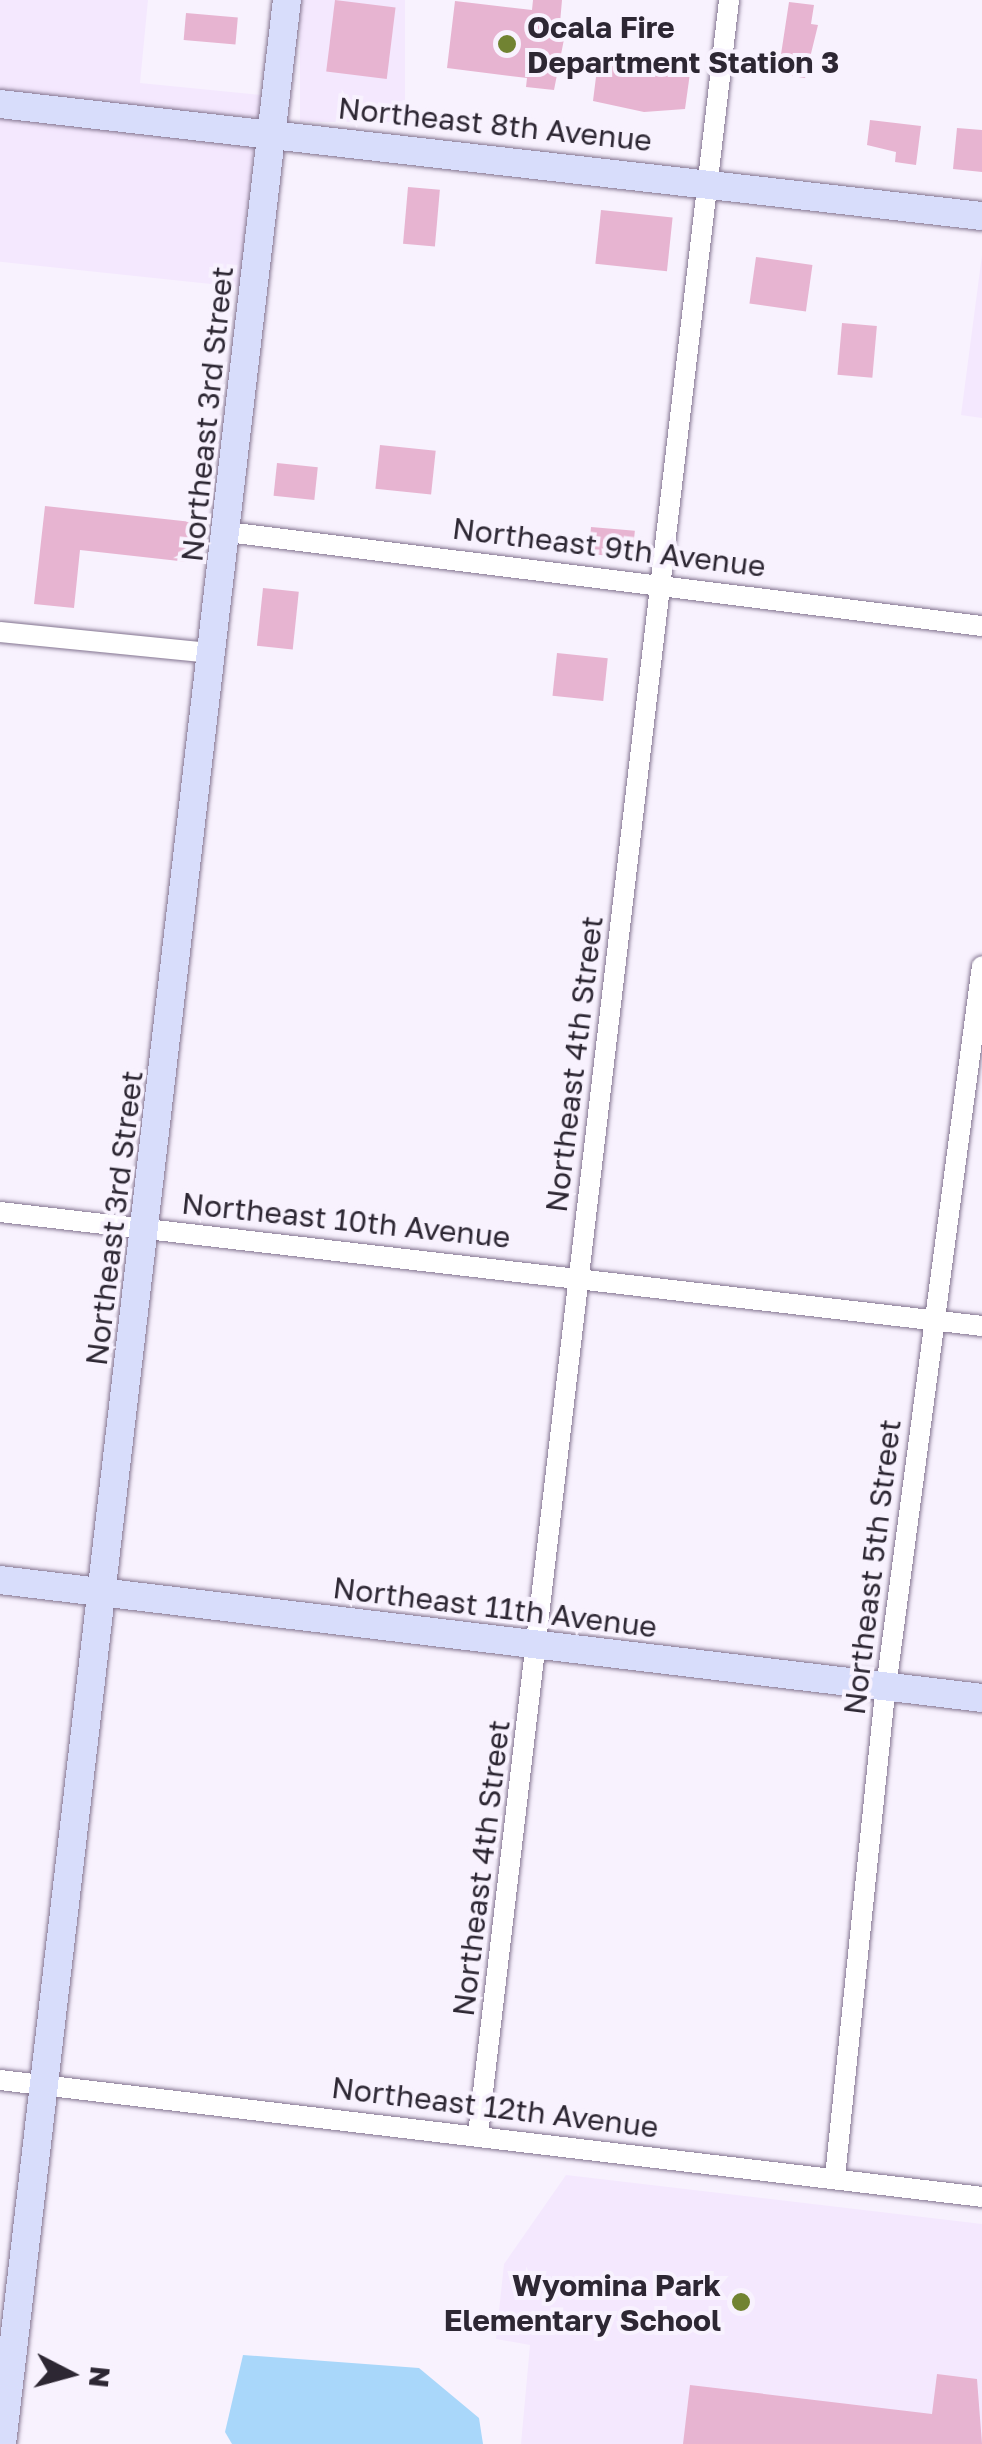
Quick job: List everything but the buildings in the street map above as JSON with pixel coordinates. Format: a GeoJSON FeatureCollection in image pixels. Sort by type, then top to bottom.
{"type":"FeatureCollection","features":[{"type":"Feature","properties":{"kind":"street","name":"Northeast 3rd Street"},"geometry":{"type":"LineString","coordinates":[[2,2444],[40,2084],[146,1227],[287,0]]}},
{"type":"Feature","properties":{"kind":"street","name":"Northeast 4th Street"},"geometry":{"type":"LineString","coordinates":[[478,2134],[729,0]]}},
{"type":"Feature","properties":{"kind":"street","name":"Northeast 8th Avenue"},"geometry":{"type":"LineString","coordinates":[[0,104],[708,180],[982,216]]}},
{"type":"Feature","properties":{"kind":"street","name":"Northeast 9th Avenue"},"geometry":{"type":"LineString","coordinates":[[228,532],[662,583],[982,626]]}},
{"type":"Feature","properties":{"kind":"street"},"geometry":{"type":"LineString","coordinates":[[0,632],[212,654]]}},
{"type":"Feature","properties":{"kind":"street","name":"Northeast 5th Street"},"geometry":{"type":"LineString","coordinates":[[835,2178],[886,1687],[982,966]]}},
{"type":"Feature","properties":{"kind":"street","name":"Northeast 10th Avenue"},"geometry":{"type":"LineString","coordinates":[[0,1212],[579,1276],[982,1326]]}},
{"type":"Feature","properties":{"kind":"street","name":"Northeast 11th Avenue"},"geometry":{"type":"LineString","coordinates":[[0,1580],[982,1698]]}},
{"type":"Feature","properties":{"kind":"street","name":"Northeast 12th Avenue"},"geometry":{"type":"LineString","coordinates":[[0,2080],[982,2197]]}},
{"type":"Feature","properties":{"kind":"shaded area"},"geometry":{"type":"Polygon","coordinates":[[[0,0],[148,0],[140,83],[261,95],[258,118],[0,93],[0,0]]]}},
{"type":"Feature","properties":{"kind":"shaded area"},"geometry":{"type":"Polygon","coordinates":[[[300,0],[405,0],[405,122],[300,122],[300,0]]]}},
{"type":"Feature","properties":{"kind":"shaded area"},"geometry":{"type":"Polygon","coordinates":[[[0,115],[255,142],[239,287],[0,262],[0,115]]]}},
{"type":"Feature","properties":{"kind":"shaded area"},"geometry":{"type":"Polygon","coordinates":[[[982,255],[982,418],[961,415],[982,255]]]}},
{"type":"Feature","properties":{"kind":"shaded area","name":"Wyomina Park Elementary School"},"geometry":{"type":"Polygon","coordinates":[[[566,2175],[982,2224],[982,2444],[521,2444],[530,2345],[496,2339],[504,2264],[566,2175]]]}},
{"type":"Feature","properties":{"kind":"water"},"geometry":{"type":"Polygon","coordinates":[[[243,2355],[419,2368],[479,2418],[483,2444],[232,2444],[225,2432],[243,2355]]]}},
{"type":"Feature","properties":{"kind":"place","name":"Ocala Fire Department Station 3"},"geometry":{"type":"Point","coordinates":[507,44]}},
{"type":"Feature","properties":{"kind":"place","name":"Wyomina Park Elementary School"},"geometry":{"type":"Point","coordinates":[741,2302]}}]}
